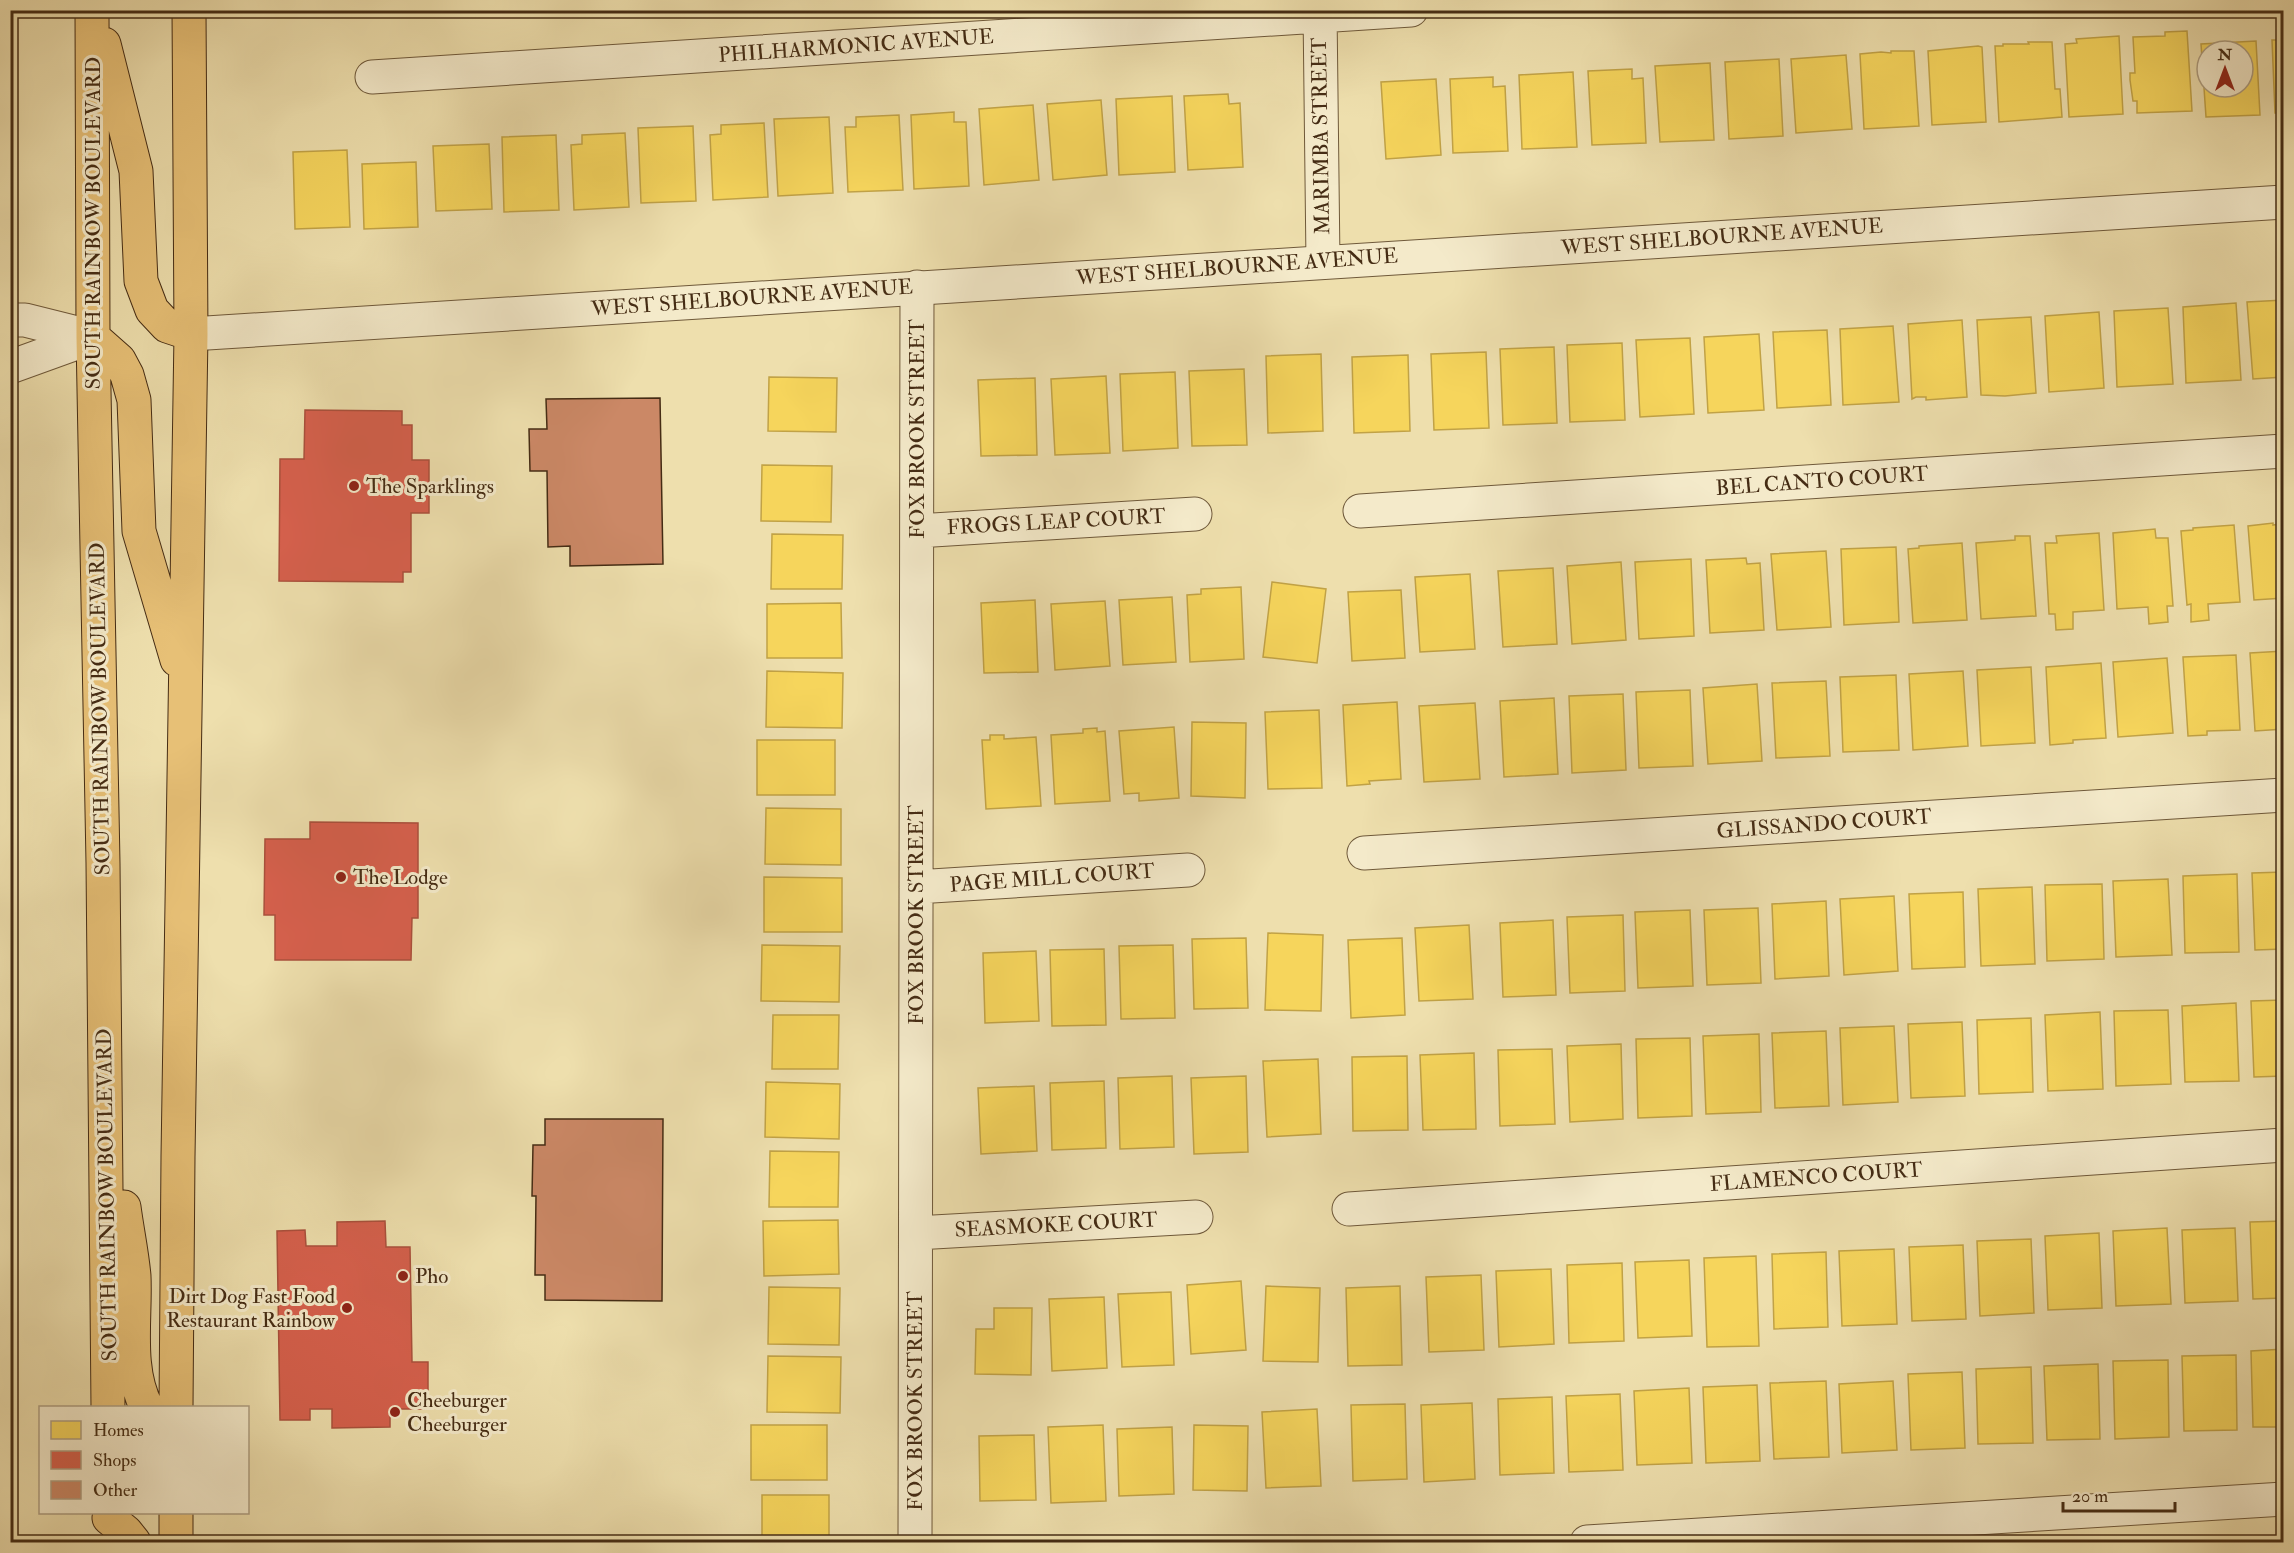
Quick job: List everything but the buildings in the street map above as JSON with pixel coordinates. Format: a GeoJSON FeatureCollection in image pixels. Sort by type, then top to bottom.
{"type":"FeatureCollection","features":[{"type":"Feature","properties":{"kind":"main road"},"geometry":{"type":"LineString","coordinates":[[94,10],[136,171],[141,281],[152,310],[167,326],[191,334]]}},
{"type":"Feature","properties":{"kind":"main road","name":"SOUTH RAINBOW BOULEVARD"},"geometry":{"type":"LineString","coordinates":[[94,10],[93,337],[106,1087],[108,1406]]}},
{"type":"Feature","properties":{"kind":"main road"},"geometry":{"type":"LineString","coordinates":[[176,1406],[191,334],[189,10]]}},
{"type":"Feature","properties":{"kind":"main road"},"geometry":{"type":"LineString","coordinates":[[93,337],[119,360],[129,384],[136,422],[139,531],[186,691]]}},
{"type":"Feature","properties":{"kind":"main road"},"geometry":{"type":"LineString","coordinates":[[106,1087],[134,1274],[135,1369],[142,1398],[146,1406]]}},
{"type":"Feature","properties":{"kind":"main road"},"geometry":{"type":"LineString","coordinates":[[176,1514],[176,1542]]}},
{"type":"Feature","properties":{"kind":"main road"},"geometry":{"type":"LineString","coordinates":[[109,1524],[126,1532],[134,1542]]}},
{"type":"Feature","properties":{"kind":"street","name":"PHILHARMONIC AVENUE"},"geometry":{"type":"LineString","coordinates":[[372,77],[1320,13],[1411,10]]}},
{"type":"Feature","properties":{"kind":"street","name":"MARIMBA STREET"},"geometry":{"type":"LineString","coordinates":[[1320,13],[1323,262]]}},
{"type":"Feature","properties":{"kind":"street","name":"WEST SHELBOURNE AVENUE"},"geometry":{"type":"LineString","coordinates":[[191,334],[2283,202]]}},
{"type":"Feature","properties":{"kind":"street","name":"FOX BROOK STREET"},"geometry":{"type":"LineString","coordinates":[[915,1542],[917,288]]}},
{"type":"Feature","properties":{"kind":"street"},"geometry":{"type":"LineString","coordinates":[[10,320],[25,320],[93,337]]}},
{"type":"Feature","properties":{"kind":"street"},"geometry":{"type":"LineString","coordinates":[[10,367],[93,337]]}},
{"type":"Feature","properties":{"kind":"street","name":"BEL CANTO COURT"},"geometry":{"type":"LineString","coordinates":[[1360,511],[2283,451]]}},
{"type":"Feature","properties":{"kind":"street","name":"FROGS LEAP COURT"},"geometry":{"type":"LineString","coordinates":[[917,531],[1195,514]]}},
{"type":"Feature","properties":{"kind":"street","name":"GLISSANDO COURT"},"geometry":{"type":"LineString","coordinates":[[1364,853],[2283,795]]}},
{"type":"Feature","properties":{"kind":"street","name":"PAGE MILL COURT"},"geometry":{"type":"LineString","coordinates":[[916,887],[1188,870]]}},
{"type":"Feature","properties":{"kind":"street","name":"FLAMENCO COURT"},"geometry":{"type":"LineString","coordinates":[[1349,1209],[2283,1146]]}},
{"type":"Feature","properties":{"kind":"street","name":"SEASMOKE COURT"},"geometry":{"type":"LineString","coordinates":[[916,1233],[1196,1217]]}},
{"type":"Feature","properties":{"kind":"street"},"geometry":{"type":"LineString","coordinates":[[1587,1542],[2283,1499]]}},
{"type":"Feature","properties":{"kind":"place","name":"The Sparklings"},"geometry":{"type":"Point","coordinates":[354,486]}},
{"type":"Feature","properties":{"kind":"place","name":"The Lodge"},"geometry":{"type":"Point","coordinates":[341,877]}},
{"type":"Feature","properties":{"kind":"place","name":"Pho"},"geometry":{"type":"Point","coordinates":[403,1276]}},
{"type":"Feature","properties":{"kind":"place","name":"Dirt Dog Fast Food Restaurant Rainbow"},"geometry":{"type":"Point","coordinates":[347,1308]}},
{"type":"Feature","properties":{"kind":"place","name":"Cheeburger Cheeburger"},"geometry":{"type":"Point","coordinates":[395,1412]}}]}
